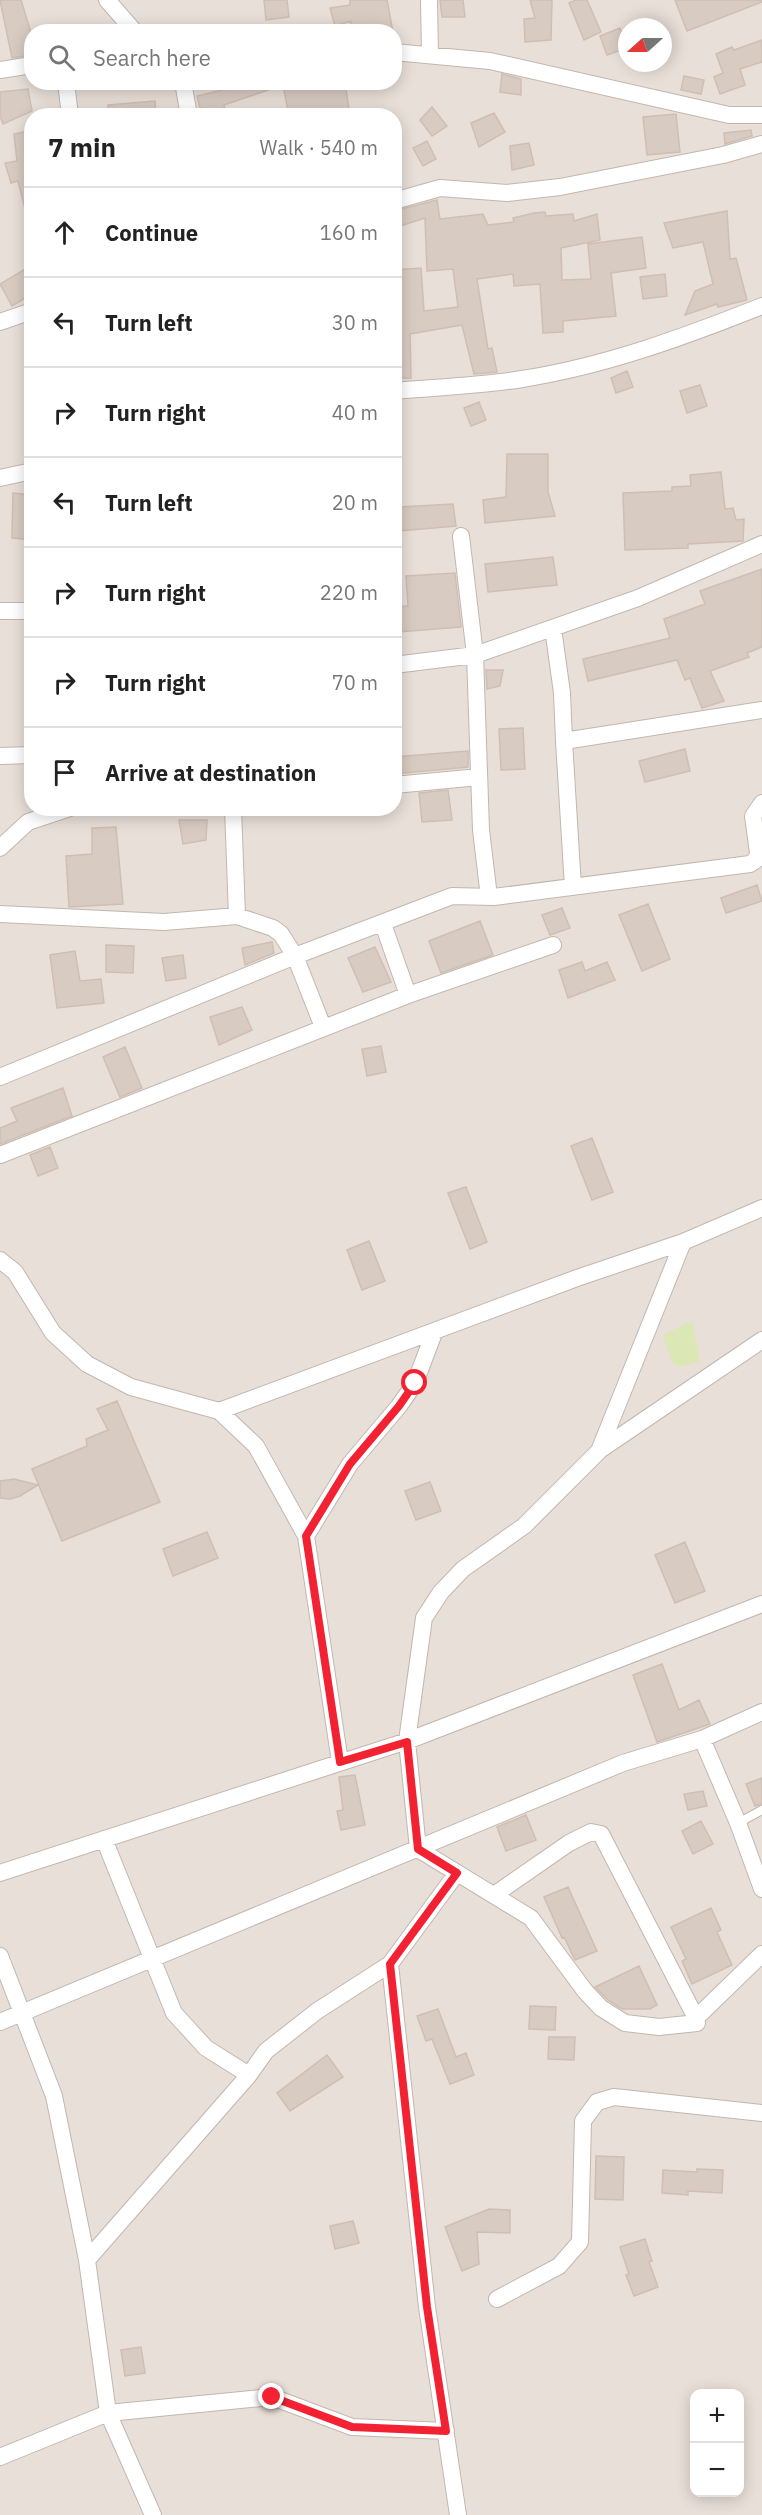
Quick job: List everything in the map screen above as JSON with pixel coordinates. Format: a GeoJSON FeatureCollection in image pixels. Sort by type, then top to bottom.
{"type":"FeatureCollection","features":[{"type":"Feature","properties":{"kind":"street"},"geometry":{"type":"LineString","coordinates":[[107,0],[128,24]]}},
{"type":"Feature","properties":{"kind":"street"},"geometry":{"type":"LineString","coordinates":[[429,0],[430,55]]}},
{"type":"Feature","properties":{"kind":"street"},"geometry":{"type":"LineString","coordinates":[[402,53],[490,62],[729,115],[762,115]]}},
{"type":"Feature","properties":{"kind":"street"},"geometry":{"type":"LineString","coordinates":[[0,70],[24,66]]}},
{"type":"Feature","properties":{"kind":"street"},"geometry":{"type":"LineString","coordinates":[[67,90],[69,108]]}},
{"type":"Feature","properties":{"kind":"street"},"geometry":{"type":"LineString","coordinates":[[184,90],[188,108]]}},
{"type":"Feature","properties":{"kind":"street"},"geometry":{"type":"LineString","coordinates":[[402,199],[440,188],[507,193],[560,187],[723,155],[762,144]]}},
{"type":"Feature","properties":{"kind":"street"},"geometry":{"type":"LineString","coordinates":[[402,390],[522,379],[670,342],[762,306]]}},
{"type":"Feature","properties":{"kind":"street"},"geometry":{"type":"LineString","coordinates":[[0,322],[24,314]]}},
{"type":"Feature","properties":{"kind":"street"},"geometry":{"type":"LineString","coordinates":[[0,478],[24,473]]}},
{"type":"Feature","properties":{"kind":"street"},"geometry":{"type":"LineString","coordinates":[[461,536],[475,655],[481,830],[489,897]]}},
{"type":"Feature","properties":{"kind":"street"},"geometry":{"type":"LineString","coordinates":[[402,664],[475,655],[638,598],[762,543]]}},
{"type":"Feature","properties":{"kind":"street"},"geometry":{"type":"LineString","coordinates":[[0,611],[24,611]]}},
{"type":"Feature","properties":{"kind":"street"},"geometry":{"type":"LineString","coordinates":[[553,628],[562,693],[573,887]]}},
{"type":"Feature","properties":{"kind":"street"},"geometry":{"type":"LineString","coordinates":[[564,741],[762,710]]}},
{"type":"Feature","properties":{"kind":"street"},"geometry":{"type":"LineString","coordinates":[[0,756],[24,755]]}},
{"type":"Feature","properties":{"kind":"street"},"geometry":{"type":"LineString","coordinates":[[402,784],[478,777]]}},
{"type":"Feature","properties":{"kind":"street"},"geometry":{"type":"LineString","coordinates":[[0,1077],[295,956],[452,896],[489,897],[750,864],[756,860],[758,853],[753,816],[762,803]]}},
{"type":"Feature","properties":{"kind":"street"},"geometry":{"type":"LineString","coordinates":[[0,848],[28,822],[46,816]]}},
{"type":"Feature","properties":{"kind":"street"},"geometry":{"type":"LineString","coordinates":[[233,816],[237,916]]}},
{"type":"Feature","properties":{"kind":"street"},"geometry":{"type":"LineString","coordinates":[[0,914],[164,922],[237,916],[277,930],[295,956],[323,1027]]}},
{"type":"Feature","properties":{"kind":"street"},"geometry":{"type":"LineString","coordinates":[[383,924],[408,995]]}},
{"type":"Feature","properties":{"kind":"street"},"geometry":{"type":"LineString","coordinates":[[0,1155],[323,1027],[553,945]]}},
{"type":"Feature","properties":{"kind":"street"},"geometry":{"type":"LineString","coordinates":[[219,1411],[577,1278],[683,1242],[762,1208]]}},
{"type":"Feature","properties":{"kind":"street"},"geometry":{"type":"LineString","coordinates":[[599,1451],[683,1242]]}},
{"type":"Feature","properties":{"kind":"street"},"geometry":{"type":"LineString","coordinates":[[0,1260],[15,1272],[53,1333],[87,1364],[131,1387],[219,1411],[256,1446],[306,1536],[340,1762]]}},
{"type":"Feature","properties":{"kind":"street"},"geometry":{"type":"LineString","coordinates":[[306,1536],[350,1464],[399,1406],[415,1383],[434,1333]]}},
{"type":"Feature","properties":{"kind":"street"},"geometry":{"type":"LineString","coordinates":[[418,1849],[407,1742],[424,1618],[441,1592],[463,1569],[524,1526],[599,1451],[762,1340]]}},
{"type":"Feature","properties":{"kind":"street"},"geometry":{"type":"LineString","coordinates":[[0,1873],[407,1742],[762,1604]]}},
{"type":"Feature","properties":{"kind":"street"},"geometry":{"type":"LineString","coordinates":[[0,2022],[623,1763],[702,1739],[762,1712]]}},
{"type":"Feature","properties":{"kind":"street"},"geometry":{"type":"LineString","coordinates":[[702,1739],[738,1823],[762,1889]]}},
{"type":"Feature","properties":{"kind":"street"},"geometry":{"type":"LineString","coordinates":[[418,1849],[457,1873],[494,1895],[531,1917],[585,1991],[602,2008],[625,2023],[659,2027],[697,2023],[601,1834],[591,1832],[569,1843],[494,1895]]}},
{"type":"Feature","properties":{"kind":"street"},"geometry":{"type":"LineString","coordinates":[[104,1839],[174,2013],[206,2048],[249,2074]]}},
{"type":"Feature","properties":{"kind":"street"},"geometry":{"type":"LineString","coordinates":[[87,2260],[249,2074],[266,2051],[317,2011],[390,1964],[457,1873]]}},
{"type":"Feature","properties":{"kind":"street"},"geometry":{"type":"LineString","coordinates":[[696,2018],[762,1954]]}},
{"type":"Feature","properties":{"kind":"street"},"geometry":{"type":"LineString","coordinates":[[0,1956],[54,2096],[87,2260],[108,2413],[153,2515]]}},
{"type":"Feature","properties":{"kind":"street"},"geometry":{"type":"LineString","coordinates":[[390,1964],[427,2307],[458,2515]]}},
{"type":"Feature","properties":{"kind":"street"},"geometry":{"type":"LineString","coordinates":[[497,2299],[559,2266],[580,2242],[584,2121],[597,2102],[614,2097],[762,2113]]}},
{"type":"Feature","properties":{"kind":"street"},"geometry":{"type":"LineString","coordinates":[[0,2457],[108,2413],[272,2397],[352,2427],[446,2431]]}},
{"type":"Feature","properties":{"kind":"lane"},"geometry":{"type":"LineString","coordinates":[[738,1823],[762,1810]]}},
{"type":"Feature","properties":{"kind":"shaded area"},"geometry":{"type":"Polygon","coordinates":[[[0,0],[762,0],[762,2515],[0,2515],[0,0]]]}},
{"type":"Feature","properties":{"kind":"green space"},"geometry":{"type":"Polygon","coordinates":[[[692,1321],[700,1361],[680,1367],[672,1363],[663,1335],[692,1321]]]}},
{"type":"Feature","properties":{"kind":"building"},"geometry":{"type":"Polygon","coordinates":[[[0,0],[21,0],[28,24],[24,24],[24,56],[12,58],[0,0]]]}},
{"type":"Feature","properties":{"kind":"building"},"geometry":{"type":"Polygon","coordinates":[[[264,0],[287,0],[289,17],[266,20],[264,0]]]}},
{"type":"Feature","properties":{"kind":"building"},"geometry":{"type":"Polygon","coordinates":[[[350,0],[387,0],[392,24],[351,24],[351,21],[334,24],[330,8],[350,5],[350,0]]]}},
{"type":"Feature","properties":{"kind":"building"},"geometry":{"type":"Polygon","coordinates":[[[440,0],[463,0],[465,17],[442,17],[440,0]]]}},
{"type":"Feature","properties":{"kind":"building"},"geometry":{"type":"Polygon","coordinates":[[[530,0],[552,0],[551,40],[525,42],[524,19],[535,18],[530,0]]]}},
{"type":"Feature","properties":{"kind":"building"},"geometry":{"type":"Polygon","coordinates":[[[576,0],[587,0],[601,32],[584,40],[569,3],[576,0]]]}},
{"type":"Feature","properties":{"kind":"building"},"geometry":{"type":"Polygon","coordinates":[[[675,0],[762,0],[762,2],[687,31],[675,0]]]}},
{"type":"Feature","properties":{"kind":"building"},"geometry":{"type":"Polygon","coordinates":[[[618,29],[618,51],[607,55],[600,36],[618,29]]]}},
{"type":"Feature","properties":{"kind":"building"},"geometry":{"type":"Polygon","coordinates":[[[762,40],[762,62],[740,69],[745,85],[720,94],[714,77],[723,73],[716,54],[732,47],[734,50],[762,40]]]}},
{"type":"Feature","properties":{"kind":"building"},"geometry":{"type":"Polygon","coordinates":[[[502,74],[521,79],[521,95],[500,92],[502,74]]]}},
{"type":"Feature","properties":{"kind":"building"},"geometry":{"type":"Polygon","coordinates":[[[684,76],[704,80],[701,94],[681,90],[684,76]]]}},
{"type":"Feature","properties":{"kind":"building"},"geometry":{"type":"Polygon","coordinates":[[[28,90],[31,108],[24,108],[24,115],[3,124],[0,116],[0,92],[28,90]]]}},
{"type":"Feature","properties":{"kind":"building"},"geometry":{"type":"Polygon","coordinates":[[[222,90],[268,90],[224,105],[225,108],[200,108],[197,96],[222,90]]]}},
{"type":"Feature","properties":{"kind":"building"},"geometry":{"type":"Polygon","coordinates":[[[284,90],[346,90],[349,108],[287,108],[284,90]]]}},
{"type":"Feature","properties":{"kind":"building"},"geometry":{"type":"Polygon","coordinates":[[[155,101],[155,108],[108,108],[108,105],[155,101]]]}},
{"type":"Feature","properties":{"kind":"building"},"geometry":{"type":"Polygon","coordinates":[[[432,107],[447,126],[432,136],[420,120],[432,107]]]}},
{"type":"Feature","properties":{"kind":"building"},"geometry":{"type":"Polygon","coordinates":[[[494,113],[505,132],[479,147],[471,123],[494,113]]]}},
{"type":"Feature","properties":{"kind":"building"},"geometry":{"type":"Polygon","coordinates":[[[676,114],[680,152],[647,155],[643,117],[676,114]]]}},
{"type":"Feature","properties":{"kind":"building"},"geometry":{"type":"Polygon","coordinates":[[[751,130],[752,136],[725,144],[724,133],[751,130]]]}},
{"type":"Feature","properties":{"kind":"building"},"geometry":{"type":"Polygon","coordinates":[[[24,132],[24,205],[18,181],[11,183],[5,163],[17,161],[14,134],[24,132]]]}},
{"type":"Feature","properties":{"kind":"building"},"geometry":{"type":"Polygon","coordinates":[[[427,141],[436,159],[423,166],[413,148],[427,141]]]}},
{"type":"Feature","properties":{"kind":"building"},"geometry":{"type":"Polygon","coordinates":[[[529,143],[534,165],[512,170],[510,146],[529,143]]]}},
{"type":"Feature","properties":{"kind":"building"},"geometry":{"type":"Polygon","coordinates":[[[437,200],[440,219],[483,214],[488,225],[514,222],[513,218],[534,213],[545,212],[546,216],[573,214],[574,221],[597,214],[600,240],[561,248],[562,280],[591,279],[588,244],[642,237],[646,268],[611,273],[616,316],[563,321],[563,332],[543,333],[540,284],[514,286],[513,274],[477,279],[488,349],[492,348],[497,372],[474,374],[462,325],[410,334],[411,378],[402,378],[402,269],[421,268],[424,311],[458,307],[453,269],[427,271],[425,218],[402,225],[402,209],[437,200]]]}},
{"type":"Feature","properties":{"kind":"building"},"geometry":{"type":"Polygon","coordinates":[[[727,211],[730,259],[736,258],[747,300],[718,307],[717,304],[685,315],[695,291],[713,284],[703,242],[673,248],[664,223],[727,211]]]}},
{"type":"Feature","properties":{"kind":"building"},"geometry":{"type":"Polygon","coordinates":[[[24,270],[24,299],[12,306],[0,284],[24,270]]]}},
{"type":"Feature","properties":{"kind":"building"},"geometry":{"type":"Polygon","coordinates":[[[665,274],[667,296],[643,299],[640,277],[665,274]]]}},
{"type":"Feature","properties":{"kind":"building"},"geometry":{"type":"Polygon","coordinates":[[[627,371],[633,387],[616,393],[611,378],[627,371]]]}},
{"type":"Feature","properties":{"kind":"building"},"geometry":{"type":"Polygon","coordinates":[[[700,385],[707,406],[687,413],[680,391],[700,385]]]}},
{"type":"Feature","properties":{"kind":"building"},"geometry":{"type":"Polygon","coordinates":[[[479,402],[486,420],[471,426],[464,408],[479,402]]]}},
{"type":"Feature","properties":{"kind":"building"},"geometry":{"type":"Polygon","coordinates":[[[507,454],[548,454],[548,492],[555,516],[485,523],[483,500],[506,497],[507,454]]]}},
{"type":"Feature","properties":{"kind":"building"},"geometry":{"type":"Polygon","coordinates":[[[721,472],[725,509],[733,508],[736,520],[744,519],[743,541],[688,544],[688,548],[625,550],[623,493],[672,491],[672,487],[691,486],[690,475],[721,472]]]}},
{"type":"Feature","properties":{"kind":"building"},"geometry":{"type":"Polygon","coordinates":[[[13,493],[24,494],[24,539],[12,538],[13,493]]]}},
{"type":"Feature","properties":{"kind":"building"},"geometry":{"type":"Polygon","coordinates":[[[453,504],[456,526],[402,531],[402,507],[453,504]]]}},
{"type":"Feature","properties":{"kind":"building"},"geometry":{"type":"Polygon","coordinates":[[[553,557],[557,585],[488,592],[485,564],[553,557]]]}},
{"type":"Feature","properties":{"kind":"building"},"geometry":{"type":"Polygon","coordinates":[[[762,569],[762,647],[747,653],[749,657],[710,671],[724,701],[702,708],[690,678],[685,680],[677,660],[588,681],[583,659],[670,638],[664,619],[705,604],[700,591],[762,569]]]}},
{"type":"Feature","properties":{"kind":"building"},"geometry":{"type":"Polygon","coordinates":[[[455,573],[461,627],[402,632],[402,606],[408,606],[406,576],[455,573]]]}},
{"type":"Feature","properties":{"kind":"building"},"geometry":{"type":"Polygon","coordinates":[[[486,670],[503,670],[500,686],[487,689],[486,670]]]}},
{"type":"Feature","properties":{"kind":"building"},"geometry":{"type":"Polygon","coordinates":[[[523,728],[525,769],[501,770],[499,729],[523,728]]]}},
{"type":"Feature","properties":{"kind":"building"},"geometry":{"type":"Polygon","coordinates":[[[685,749],[690,771],[645,782],[639,761],[685,749]]]}},
{"type":"Feature","properties":{"kind":"building"},"geometry":{"type":"Polygon","coordinates":[[[468,751],[468,767],[402,773],[402,756],[468,751]]]}},
{"type":"Feature","properties":{"kind":"building"},"geometry":{"type":"Polygon","coordinates":[[[448,790],[452,820],[422,822],[419,793],[448,790]]]}},
{"type":"Feature","properties":{"kind":"building"},"geometry":{"type":"Polygon","coordinates":[[[179,820],[207,820],[206,840],[183,844],[179,820]]]}},
{"type":"Feature","properties":{"kind":"building"},"geometry":{"type":"Polygon","coordinates":[[[116,827],[123,904],[69,907],[66,856],[92,854],[92,828],[116,827]]]}},
{"type":"Feature","properties":{"kind":"building"},"geometry":{"type":"Polygon","coordinates":[[[757,885],[762,901],[726,913],[721,898],[757,885]]]}},
{"type":"Feature","properties":{"kind":"building"},"geometry":{"type":"Polygon","coordinates":[[[648,904],[670,959],[642,971],[619,915],[648,904]]]}},
{"type":"Feature","properties":{"kind":"building"},"geometry":{"type":"Polygon","coordinates":[[[562,908],[570,928],[550,935],[542,915],[562,908]]]}},
{"type":"Feature","properties":{"kind":"building"},"geometry":{"type":"Polygon","coordinates":[[[480,921],[493,955],[441,973],[429,941],[480,921]]]}},
{"type":"Feature","properties":{"kind":"building"},"geometry":{"type":"Polygon","coordinates":[[[272,942],[274,953],[245,965],[242,948],[272,942]]]}},
{"type":"Feature","properties":{"kind":"building"},"geometry":{"type":"Polygon","coordinates":[[[106,945],[134,946],[133,973],[106,972],[106,945]]]}},
{"type":"Feature","properties":{"kind":"building"},"geometry":{"type":"Polygon","coordinates":[[[375,947],[391,982],[363,992],[348,958],[375,947]]]}},
{"type":"Feature","properties":{"kind":"building"},"geometry":{"type":"Polygon","coordinates":[[[75,951],[80,981],[101,979],[104,1003],[57,1008],[50,955],[75,951]]]}},
{"type":"Feature","properties":{"kind":"building"},"geometry":{"type":"Polygon","coordinates":[[[183,955],[186,978],[166,981],[162,958],[183,955]]]}},
{"type":"Feature","properties":{"kind":"building"},"geometry":{"type":"Polygon","coordinates":[[[582,962],[585,971],[607,962],[615,980],[568,998],[559,970],[582,962]]]}},
{"type":"Feature","properties":{"kind":"building"},"geometry":{"type":"Polygon","coordinates":[[[242,1007],[252,1030],[219,1045],[210,1017],[242,1007]]]}},
{"type":"Feature","properties":{"kind":"building"},"geometry":{"type":"Polygon","coordinates":[[[381,1046],[386,1072],[367,1076],[362,1049],[381,1046]]]}},
{"type":"Feature","properties":{"kind":"building"},"geometry":{"type":"Polygon","coordinates":[[[125,1047],[142,1088],[120,1097],[103,1057],[125,1047]]]}},
{"type":"Feature","properties":{"kind":"building"},"geometry":{"type":"Polygon","coordinates":[[[63,1088],[72,1116],[0,1144],[0,1128],[17,1121],[11,1108],[63,1088]]]}},
{"type":"Feature","properties":{"kind":"building"},"geometry":{"type":"Polygon","coordinates":[[[592,1138],[613,1192],[592,1200],[571,1146],[592,1138]]]}},
{"type":"Feature","properties":{"kind":"building"},"geometry":{"type":"Polygon","coordinates":[[[50,1147],[58,1168],[38,1176],[30,1155],[50,1147]]]}},
{"type":"Feature","properties":{"kind":"building"},"geometry":{"type":"Polygon","coordinates":[[[466,1187],[487,1242],[470,1249],[448,1193],[466,1187]]]}},
{"type":"Feature","properties":{"kind":"building"},"geometry":{"type":"Polygon","coordinates":[[[369,1241],[385,1281],[362,1290],[347,1250],[369,1241]]]}},
{"type":"Feature","properties":{"kind":"building"},"geometry":{"type":"Polygon","coordinates":[[[117,1401],[160,1502],[62,1541],[32,1469],[87,1446],[86,1439],[108,1430],[97,1409],[117,1401]]]}},
{"type":"Feature","properties":{"kind":"building"},"geometry":{"type":"Polygon","coordinates":[[[14,1479],[38,1485],[20,1496],[10,1499],[0,1498],[0,1481],[14,1479]]]}},
{"type":"Feature","properties":{"kind":"building"},"geometry":{"type":"Polygon","coordinates":[[[430,1482],[441,1511],[416,1520],[405,1491],[430,1482]]]}},
{"type":"Feature","properties":{"kind":"building"},"geometry":{"type":"Polygon","coordinates":[[[207,1532],[218,1558],[173,1576],[163,1549],[207,1532]]]}},
{"type":"Feature","properties":{"kind":"building"},"geometry":{"type":"Polygon","coordinates":[[[685,1542],[705,1591],[675,1603],[655,1555],[685,1542]]]}},
{"type":"Feature","properties":{"kind":"building"},"geometry":{"type":"Polygon","coordinates":[[[662,1664],[679,1710],[699,1700],[710,1724],[657,1742],[633,1675],[662,1664]]]}},
{"type":"Feature","properties":{"kind":"building"},"geometry":{"type":"Polygon","coordinates":[[[355,1775],[365,1825],[341,1830],[337,1811],[343,1810],[339,1777],[355,1775]]]}},
{"type":"Feature","properties":{"kind":"building"},"geometry":{"type":"Polygon","coordinates":[[[762,1778],[762,1804],[755,1806],[746,1784],[762,1778]]]}},
{"type":"Feature","properties":{"kind":"building"},"geometry":{"type":"Polygon","coordinates":[[[703,1791],[707,1806],[688,1810],[684,1794],[703,1791]]]}},
{"type":"Feature","properties":{"kind":"building"},"geometry":{"type":"Polygon","coordinates":[[[526,1815],[536,1840],[506,1851],[497,1827],[526,1815]]]}},
{"type":"Feature","properties":{"kind":"building"},"geometry":{"type":"Polygon","coordinates":[[[701,1821],[713,1844],[693,1854],[682,1831],[701,1821]]]}},
{"type":"Feature","properties":{"kind":"building"},"geometry":{"type":"Polygon","coordinates":[[[568,1887],[597,1951],[575,1960],[564,1937],[562,1938],[544,1897],[568,1887]]]}},
{"type":"Feature","properties":{"kind":"building"},"geometry":{"type":"Polygon","coordinates":[[[711,1908],[721,1930],[717,1932],[732,1965],[692,1984],[682,1961],[686,1959],[671,1927],[711,1908]]]}},
{"type":"Feature","properties":{"kind":"building"},"geometry":{"type":"Polygon","coordinates":[[[639,1966],[657,2005],[650,2009],[622,2009],[608,2000],[595,1987],[639,1966]]]}},
{"type":"Feature","properties":{"kind":"building"},"geometry":{"type":"Polygon","coordinates":[[[530,2006],[556,2007],[555,2030],[529,2029],[530,2006]]]}},
{"type":"Feature","properties":{"kind":"building"},"geometry":{"type":"Polygon","coordinates":[[[438,2009],[456,2057],[466,2053],[474,2075],[450,2084],[432,2039],[426,2041],[417,2016],[438,2009]]]}},
{"type":"Feature","properties":{"kind":"building"},"geometry":{"type":"Polygon","coordinates":[[[549,2037],[575,2037],[574,2060],[548,2059],[549,2037]]]}},
{"type":"Feature","properties":{"kind":"building"},"geometry":{"type":"Polygon","coordinates":[[[327,2055],[343,2077],[290,2111],[277,2093],[327,2055]]]}},
{"type":"Feature","properties":{"kind":"building"},"geometry":{"type":"Polygon","coordinates":[[[596,2156],[624,2157],[623,2200],[595,2199],[596,2156]]]}},
{"type":"Feature","properties":{"kind":"building"},"geometry":{"type":"Polygon","coordinates":[[[697,2169],[723,2170],[722,2193],[688,2191],[688,2195],[662,2193],[663,2170],[697,2172],[697,2169]]]}},
{"type":"Feature","properties":{"kind":"building"},"geometry":{"type":"Polygon","coordinates":[[[489,2209],[510,2210],[510,2233],[477,2232],[479,2264],[462,2271],[445,2227],[489,2209]]]}},
{"type":"Feature","properties":{"kind":"building"},"geometry":{"type":"Polygon","coordinates":[[[353,2221],[359,2243],[335,2249],[330,2226],[353,2221]]]}},
{"type":"Feature","properties":{"kind":"building"},"geometry":{"type":"Polygon","coordinates":[[[645,2239],[652,2261],[649,2262],[658,2287],[634,2296],[626,2275],[629,2274],[620,2247],[645,2239]]]}},
{"type":"Feature","properties":{"kind":"building"},"geometry":{"type":"Polygon","coordinates":[[[141,2347],[145,2373],[125,2376],[121,2350],[141,2347]]]}},
{"type":"Feature","properties":{"kind":"route"},"geometry":{"type":"LineString","coordinates":[[272,2397],[352,2427],[446,2431],[427,2307],[390,1964],[457,1873],[418,1849],[407,1742],[340,1762],[306,1536],[350,1464],[399,1406],[415,1383]]}}]}
